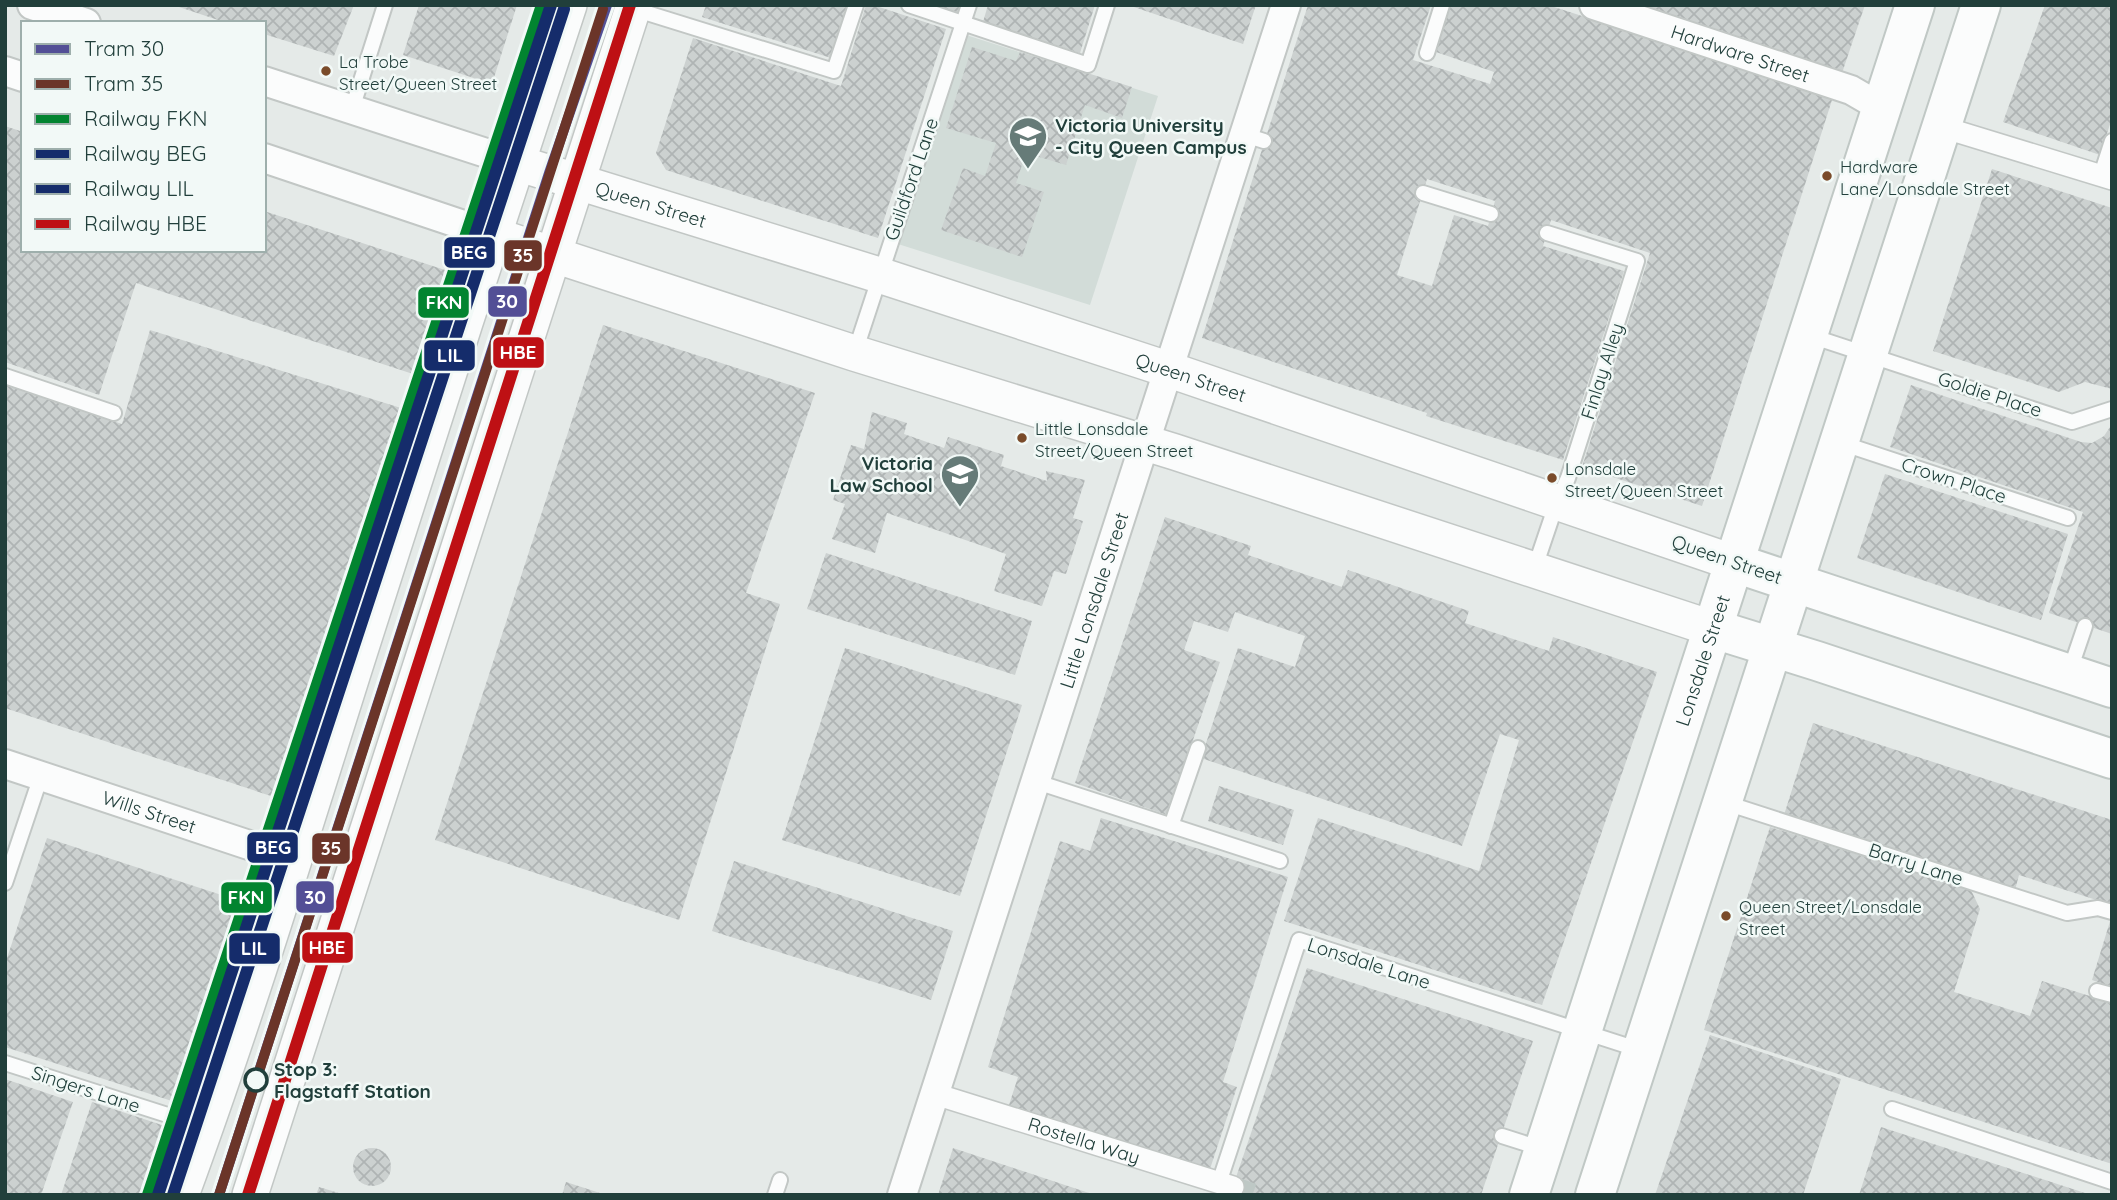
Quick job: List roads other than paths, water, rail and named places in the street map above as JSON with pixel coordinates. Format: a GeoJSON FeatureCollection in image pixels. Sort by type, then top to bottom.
{"type":"FeatureCollection","features":[{"type":"Feature","properties":{"kind":"main road","name":"Lonsdale Street"},"geometry":{"type":"LineString","coordinates":[[1529,1195],[1915,5]]}},
{"type":"Feature","properties":{"kind":"main road"},"geometry":{"type":"LineString","coordinates":[[1595,1195],[1981,5]]}},
{"type":"Feature","properties":{"kind":"main road"},"geometry":{"type":"LineString","coordinates":[[1882,108],[1941,127]]}},
{"type":"Feature","properties":{"kind":"main road","name":"Queen Street"},"geometry":{"type":"LineString","coordinates":[[1735,563],[2112,688]]}},
{"type":"Feature","properties":{"kind":"main road"},"geometry":{"type":"LineString","coordinates":[[1714,629],[2112,759]]}},
{"type":"Feature","properties":{"kind":"street"},"geometry":{"type":"LineString","coordinates":[[32,5],[80,21]]}},
{"type":"Feature","properties":{"kind":"street"},"geometry":{"type":"LineString","coordinates":[[181,1195],[206,1128],[294,860],[569,5]]}},
{"type":"Feature","properties":{"kind":"street","name":"Little Lonsdale Street"},"geometry":{"type":"LineString","coordinates":[[902,1195],[1170,370],[1255,138],[1286,5]]}},
{"type":"Feature","properties":{"kind":"street","name":"Hardware Street"},"geometry":{"type":"LineString","coordinates":[[1594,5],[1851,90],[1882,108]]}},
{"type":"Feature","properties":{"kind":"street"},"geometry":{"type":"LineString","coordinates":[[250,1195],[633,7]]}},
{"type":"Feature","properties":{"kind":"street","name":"Queen Street"},"geometry":{"type":"LineString","coordinates":[[266,82],[1170,370],[1735,563]]}},
{"type":"Feature","properties":{"kind":"street"},"geometry":{"type":"LineString","coordinates":[[1941,127],[2106,177]]}},
{"type":"Feature","properties":{"kind":"street"},"geometry":{"type":"LineString","coordinates":[[266,159],[552,256],[1146,443],[1714,629]]}},
{"type":"Feature","properties":{"kind":"street","name":"Wills Street"},"geometry":{"type":"LineString","coordinates":[[5,764],[294,860]]}},
{"type":"Feature","properties":{"kind":"street","name":"Rostella Way"},"geometry":{"type":"LineString","coordinates":[[935,1094],[1226,1185]]}},
{"type":"Feature","properties":{"kind":"lane"},"geometry":{"type":"LineString","coordinates":[[352,109],[385,5]]}},
{"type":"Feature","properties":{"kind":"lane"},"geometry":{"type":"LineString","coordinates":[[633,7],[834,71],[856,5]]}},
{"type":"Feature","properties":{"kind":"lane"},"geometry":{"type":"LineString","coordinates":[[909,5],[1088,65],[1107,5]]}},
{"type":"Feature","properties":{"kind":"lane","name":"Guildford Lane"},"geometry":{"type":"LineString","coordinates":[[854,353],[969,5]]}},
{"type":"Feature","properties":{"kind":"lane"},"geometry":{"type":"LineString","coordinates":[[1427,53],[1442,5]]}},
{"type":"Feature","properties":{"kind":"lane"},"geometry":{"type":"LineString","coordinates":[[2106,177],[2112,141]]}},
{"type":"Feature","properties":{"kind":"lane"},"geometry":{"type":"LineString","coordinates":[[1423,193],[1491,214]]}},
{"type":"Feature","properties":{"kind":"lane","name":"Finlay Alley"},"geometry":{"type":"LineString","coordinates":[[1534,570],[1568,478],[1637,261],[1547,233]]}},
{"type":"Feature","properties":{"kind":"lane","name":"Goldie Place"},"geometry":{"type":"LineString","coordinates":[[1809,335],[2072,422],[2112,409]]}},
{"type":"Feature","properties":{"kind":"lane"},"geometry":{"type":"LineString","coordinates":[[5,376],[114,413]]}},
{"type":"Feature","properties":{"kind":"lane","name":"Crown Place"},"geometry":{"type":"LineString","coordinates":[[1840,442],[2068,518]]}},
{"type":"Feature","properties":{"kind":"lane"},"geometry":{"type":"LineString","coordinates":[[2069,674],[2085,626]]}},
{"type":"Feature","properties":{"kind":"lane"},"geometry":{"type":"LineString","coordinates":[[1171,826],[1198,748]]}},
{"type":"Feature","properties":{"kind":"lane"},"geometry":{"type":"LineString","coordinates":[[5,883],[41,776]]}},
{"type":"Feature","properties":{"kind":"lane"},"geometry":{"type":"LineString","coordinates":[[1037,782],[1280,861]]}},
{"type":"Feature","properties":{"kind":"lane","name":"Barry Lane"},"geometry":{"type":"LineString","coordinates":[[1722,802],[2067,913],[2098,908],[2112,912]]}},
{"type":"Feature","properties":{"kind":"lane","name":"Lonsdale Lane"},"geometry":{"type":"LineString","coordinates":[[1226,1185],[1299,940],[1642,1050]]}},
{"type":"Feature","properties":{"kind":"lane","name":"Singers Lane"},"geometry":{"type":"LineString","coordinates":[[5,1063],[206,1128]]}},
{"type":"Feature","properties":{"kind":"lane"},"geometry":{"type":"LineString","coordinates":[[1892,1109],[2112,1182]]}},
{"type":"Feature","properties":{"kind":"lane"},"geometry":{"type":"LineString","coordinates":[[1502,1136],[1544,1149]]}},
{"type":"Feature","properties":{"kind":"lane"},"geometry":{"type":"LineString","coordinates":[[775,1195],[780,1180]]}},
{"type":"Feature","properties":{"kind":"tunnel"},"geometry":{"type":"LineString","coordinates":[[1233,1187],[1256,1195]]}},
{"type":"Feature","properties":{"kind":"tram line","name":"30"},"geometry":{"type":"LineString","coordinates":[[219,1195],[549,173],[607,5]]}},
{"type":"Feature","properties":{"kind":"tram line","name":"35"},"geometry":{"type":"LineString","coordinates":[[219,1195],[603,9]]}},
{"type":"Feature","properties":{"kind":"rail line","name":"FKN"},"geometry":{"type":"LineString","coordinates":[[148,1195],[542,5]]}},
{"type":"Feature","properties":{"kind":"rail line","name":"BEG"},"geometry":{"type":"LineString","coordinates":[[158,1195],[551,5]]}},
{"type":"Feature","properties":{"kind":"rail line","name":"HBE"},"geometry":{"type":"LineString","coordinates":[[248,1195],[630,5]]}},
{"type":"Feature","properties":{"kind":"rail line","name":"LIL"},"geometry":{"type":"LineString","coordinates":[[173,1195],[564,9]]}},
{"type":"Feature","properties":{"kind":"place","name":"La Trobe Street/Queen Street"},"geometry":{"type":"Point","coordinates":[326,71]}},
{"type":"Feature","properties":{"kind":"place","name":"Victoria University - City Queen Campus"},"geometry":{"type":"Point","coordinates":[1028,170]}},
{"type":"Feature","properties":{"kind":"place","name":"Hardware Lane/Lonsdale Street"},"geometry":{"type":"Point","coordinates":[1827,176]}},
{"type":"Feature","properties":{"kind":"place","name":"Little Lonsdale Street/Queen Street"},"geometry":{"type":"Point","coordinates":[1022,438]}},
{"type":"Feature","properties":{"kind":"place","name":"Lonsdale Street/Queen Street"},"geometry":{"type":"Point","coordinates":[1552,478]}},
{"type":"Feature","properties":{"kind":"place","name":"Victoria Law School"},"geometry":{"type":"Point","coordinates":[960,508]}},
{"type":"Feature","properties":{"kind":"place","name":"Queen Street/Lonsdale Street"},"geometry":{"type":"Point","coordinates":[1726,916]}},
{"type":"Feature","properties":{"kind":"place","name":"Stop 3: Flagstaff Station"},"geometry":{"type":"Point","coordinates":[256,1080]}}]}
